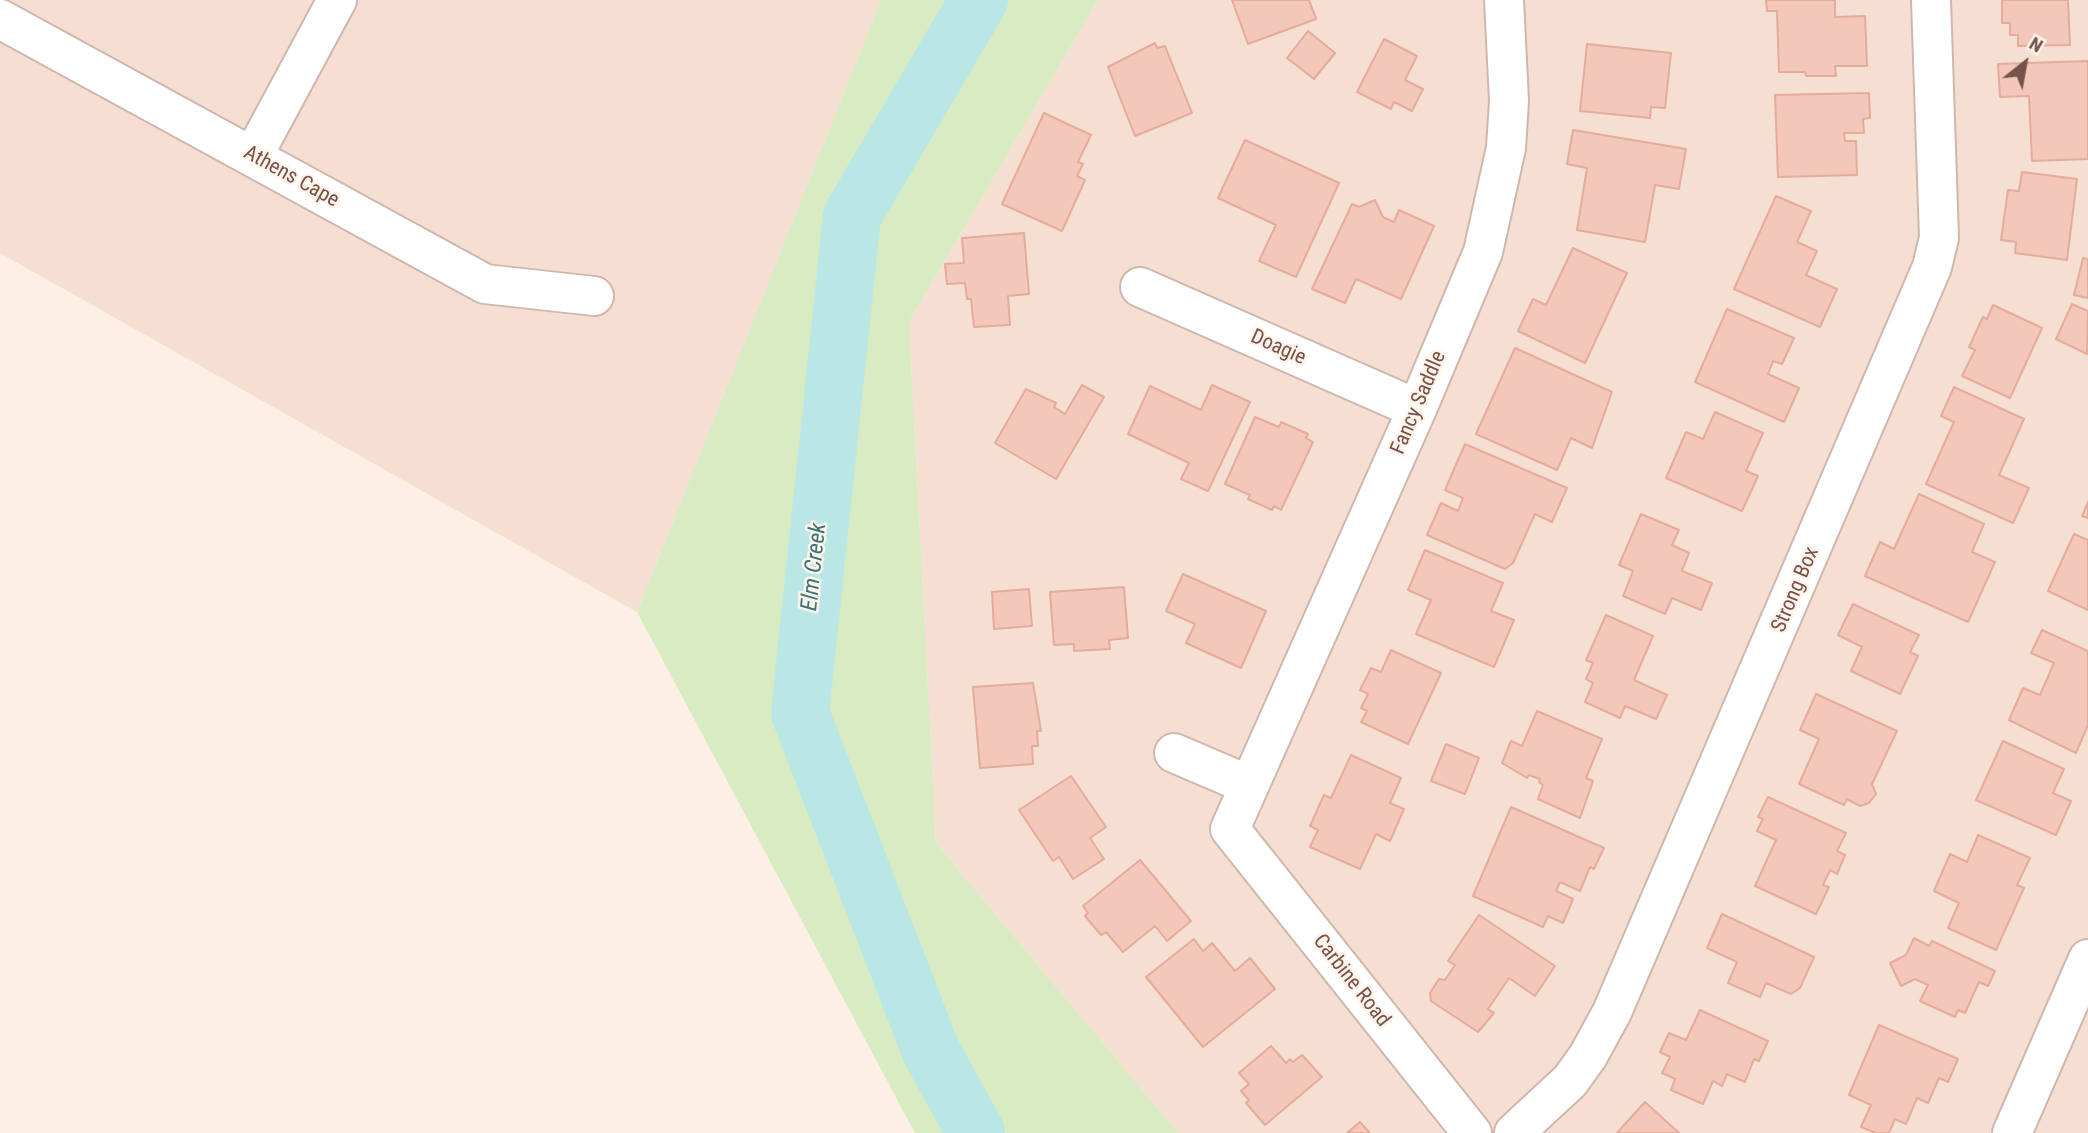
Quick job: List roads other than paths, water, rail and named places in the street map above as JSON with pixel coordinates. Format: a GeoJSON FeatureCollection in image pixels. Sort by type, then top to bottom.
{"type":"FeatureCollection","features":[{"type":"Feature","properties":{"kind":"street"},"geometry":{"type":"LineString","coordinates":[[253,156],[337,0]]}},
{"type":"Feature","properties":{"kind":"street","name":"Fancy Saddle"},"geometry":{"type":"LineString","coordinates":[[1230,829],[1417,409],[1483,252],[1498,194],[1506,148],[1509,102],[1504,0]]}},
{"type":"Feature","properties":{"kind":"street","name":"Strong Box"},"geometry":{"type":"LineString","coordinates":[[1514,1133],[1570,1081],[1588,1056],[1612,1012],[1933,267],[1939,238],[1931,0]]}},
{"type":"Feature","properties":{"kind":"street","name":"Athens Cape"},"geometry":{"type":"LineString","coordinates":[[0,19],[485,284],[594,296]]}},
{"type":"Feature","properties":{"kind":"street","name":"Doagie"},"geometry":{"type":"LineString","coordinates":[[1140,287],[1417,409]]}},
{"type":"Feature","properties":{"kind":"street"},"geometry":{"type":"LineString","coordinates":[[1174,753],[1249,785]]}},
{"type":"Feature","properties":{"kind":"street","name":"Carbine Road"},"geometry":{"type":"LineString","coordinates":[[1230,829],[1472,1133]]}},
{"type":"Feature","properties":{"kind":"street"},"geometry":{"type":"LineString","coordinates":[[2012,1133],[2088,959]]}},
{"type":"Feature","properties":{"kind":"waterway","name":"Elm Creek"},"geometry":{"type":"LineString","coordinates":[[976,1133],[931,1051],[800,713],[852,216],[979,0]]}}]}
